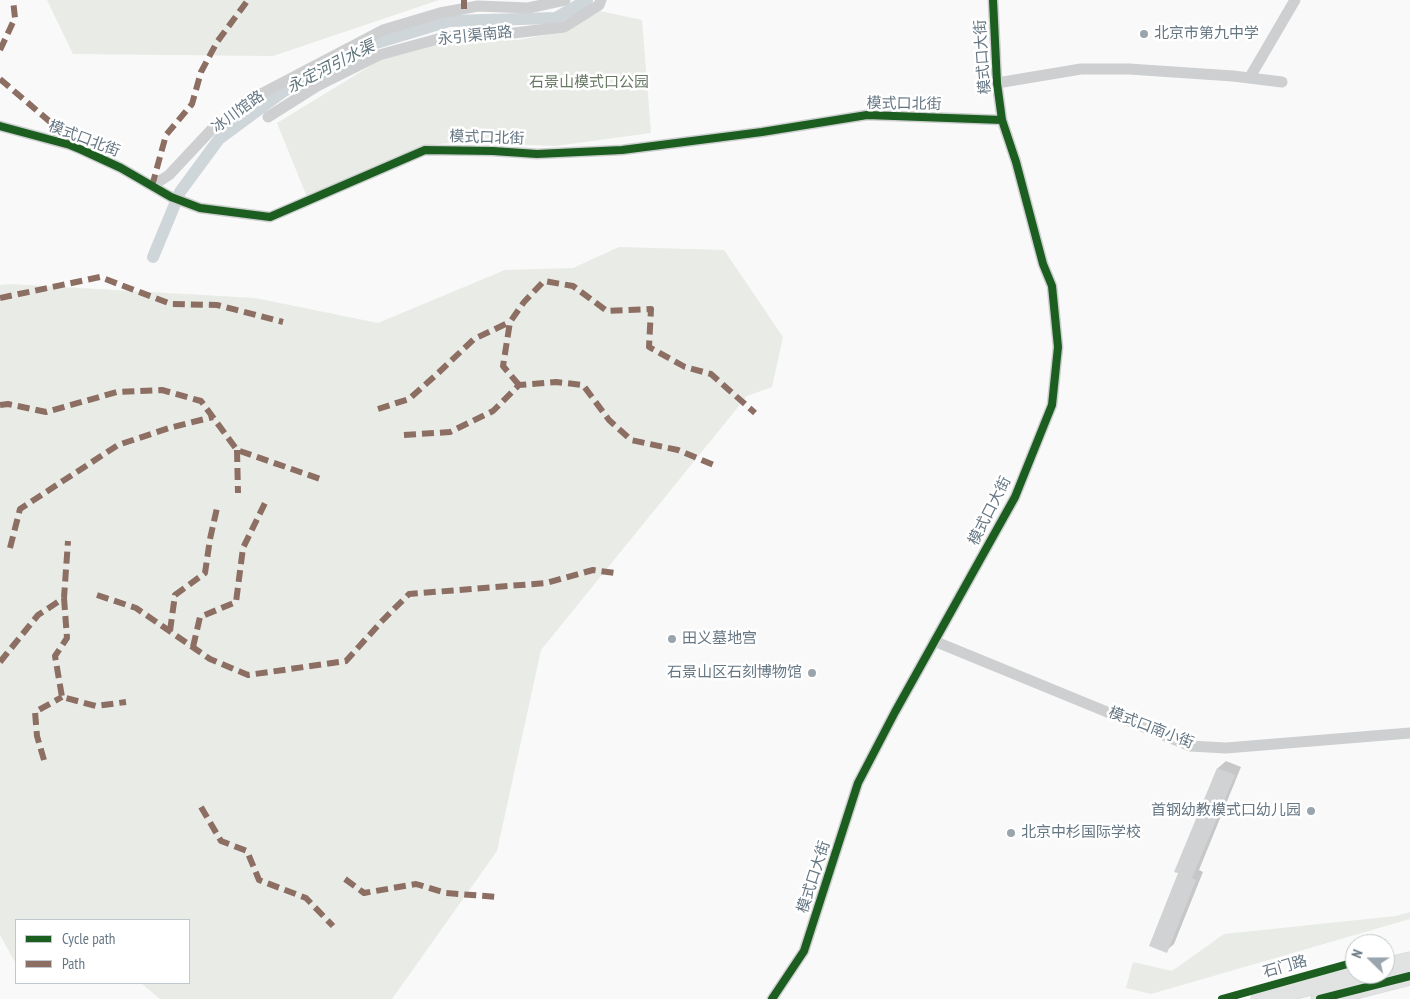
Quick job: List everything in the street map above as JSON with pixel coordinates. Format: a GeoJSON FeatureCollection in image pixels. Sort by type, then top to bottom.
{"type":"FeatureCollection","features":[{"type":"Feature","properties":{"kind":"highway"},"geometry":{"type":"LineString","coordinates":[[1395,965],[1410,961]]}},
{"type":"Feature","properties":{"kind":"highway"},"geometry":{"type":"LineString","coordinates":[[1320,999],[1410,976]]}},
{"type":"Feature","properties":{"kind":"highway","name":"石门路"},"geometry":{"type":"LineString","coordinates":[[1260,999],[1345,978]]}},
{"type":"Feature","properties":{"kind":"street","name":"冰川馆路"},"geometry":{"type":"LineString","coordinates":[[152,186],[169,175],[214,128],[257,96],[383,30],[440,13],[478,6],[528,8],[565,0]]}},
{"type":"Feature","properties":{"kind":"street","name":"永引渠南路"},"geometry":{"type":"LineString","coordinates":[[268,117],[317,86],[379,55],[445,37],[514,33],[564,27],[599,5],[601,0]]}},
{"type":"Feature","properties":{"kind":"street","name":"模式口大街"},"geometry":{"type":"LineString","coordinates":[[772,999],[804,951],[858,783],[934,641],[1015,497],[1052,404],[1058,347],[1052,286],[1043,264],[1016,162],[1002,120],[997,83],[993,0]]}},
{"type":"Feature","properties":{"kind":"street"},"geometry":{"type":"LineString","coordinates":[[1250,78],[1295,0]]}},
{"type":"Feature","properties":{"kind":"street"},"geometry":{"type":"LineString","coordinates":[[997,83],[1081,69],[1129,69],[1282,82]]}},
{"type":"Feature","properties":{"kind":"street","name":"模式口北街"},"geometry":{"type":"LineString","coordinates":[[0,126],[70,145],[120,168],[171,197],[200,208],[270,217],[425,150],[537,154],[622,150],[762,132],[867,115],[1002,120]]}},
{"type":"Feature","properties":{"kind":"street","name":"模式口南小街"},"geometry":{"type":"LineString","coordinates":[[934,641],[1190,746],[1226,748],[1410,733]]}},
{"type":"Feature","properties":{"kind":"green space"},"geometry":{"type":"Polygon","coordinates":[[[47,0],[439,0],[273,56],[73,54],[47,0]]]}},
{"type":"Feature","properties":{"kind":"green space","name":"石景山模式口公园"},"geometry":{"type":"Polygon","coordinates":[[[600,11],[642,20],[651,133],[555,146],[457,142],[423,146],[307,197],[277,123],[380,60],[449,41],[518,40],[562,32],[600,11]]]}},
{"type":"Feature","properties":{"kind":"green space"},"geometry":{"type":"Polygon","coordinates":[[[619,247],[724,250],[783,337],[772,387],[747,396],[541,650],[497,851],[392,999],[160,999],[142,984],[190,984],[190,919],[15,919],[15,962],[0,935],[0,285],[255,298],[378,323],[505,270],[573,268],[619,247]]]}},
{"type":"Feature","properties":{"kind":"green space"},"geometry":{"type":"Polygon","coordinates":[[[1410,912],[1410,919],[1358,934],[1345,934],[1345,938],[1151,994],[1126,988],[1133,962],[1172,971],[1224,934],[1396,916],[1410,912]]]}},
{"type":"Feature","properties":{"kind":"building"},"geometry":{"type":"Polygon","coordinates":[[[1217,768],[1235,775],[1192,878],[1196,880],[1167,953],[1149,946],[1178,873],[1174,872],[1217,768]]]}},
{"type":"Feature","properties":{"kind":"waterway","name":"永定河引水渠"},"geometry":{"type":"LineString","coordinates":[[153,257],[180,192],[219,139],[284,91],[373,44],[449,21],[556,18],[587,0]]}},
{"type":"Feature","properties":{"kind":"marked path"},"geometry":{"type":"LineString","coordinates":[[0,50],[15,18],[13,0]]}},
{"type":"Feature","properties":{"kind":"marked path"},"geometry":{"type":"LineString","coordinates":[[152,186],[166,135],[192,104],[201,72],[217,42],[248,0]]}},
{"type":"Feature","properties":{"kind":"marked path"},"geometry":{"type":"LineString","coordinates":[[464,0],[464,9]]}},
{"type":"Feature","properties":{"kind":"marked path"},"geometry":{"type":"LineString","coordinates":[[0,79],[76,144]]}},
{"type":"Feature","properties":{"kind":"marked path"},"geometry":{"type":"LineString","coordinates":[[0,298],[100,277],[171,304],[217,305],[283,322]]}},
{"type":"Feature","properties":{"kind":"marked path"},"geometry":{"type":"LineString","coordinates":[[519,385],[503,366],[510,322],[524,302],[544,281],[573,286],[607,311],[651,309],[649,347],[685,367],[711,374],[755,413]]}},
{"type":"Feature","properties":{"kind":"marked path"},"geometry":{"type":"LineString","coordinates":[[378,409],[409,399],[474,339],[510,322]]}},
{"type":"Feature","properties":{"kind":"marked path"},"geometry":{"type":"LineString","coordinates":[[404,435],[450,432],[493,411],[519,385],[556,382],[583,385],[609,420],[631,440],[678,450],[716,466]]}},
{"type":"Feature","properties":{"kind":"marked path"},"geometry":{"type":"LineString","coordinates":[[0,405],[8,404],[46,412],[117,392],[162,390],[201,401],[237,450],[323,480]]}},
{"type":"Feature","properties":{"kind":"marked path"},"geometry":{"type":"LineString","coordinates":[[10,548],[20,509],[118,445],[169,428],[213,417]]}},
{"type":"Feature","properties":{"kind":"marked path"},"geometry":{"type":"LineString","coordinates":[[237,450],[238,493]]}},
{"type":"Feature","properties":{"kind":"marked path"},"geometry":{"type":"LineString","coordinates":[[193,647],[200,617],[236,602],[243,548],[265,503]]}},
{"type":"Feature","properties":{"kind":"marked path"},"geometry":{"type":"LineString","coordinates":[[170,631],[175,595],[205,573],[217,508]]}},
{"type":"Feature","properties":{"kind":"marked path"},"geometry":{"type":"LineString","coordinates":[[0,662],[38,615],[64,598],[68,541]]}},
{"type":"Feature","properties":{"kind":"marked path"},"geometry":{"type":"LineString","coordinates":[[97,595],[136,608],[210,659],[248,675],[346,661],[409,594],[546,583],[593,570],[615,573]]}},
{"type":"Feature","properties":{"kind":"marked path"},"geometry":{"type":"LineString","coordinates":[[64,598],[67,638],[55,656],[62,697],[96,706],[126,702]]}},
{"type":"Feature","properties":{"kind":"marked path"},"geometry":{"type":"LineString","coordinates":[[44,760],[37,736],[35,712],[62,697]]}},
{"type":"Feature","properties":{"kind":"marked path"},"geometry":{"type":"LineString","coordinates":[[201,807],[221,841],[247,851],[259,880],[306,898],[333,926]]}},
{"type":"Feature","properties":{"kind":"marked path"},"geometry":{"type":"LineString","coordinates":[[345,879],[364,893],[416,884],[446,893],[498,897]]}},
{"type":"Feature","properties":{"kind":"cycle path"},"geometry":{"type":"LineString","coordinates":[[772,999],[804,951],[858,783],[895,712],[1015,497],[1052,405],[1058,347],[1052,286],[1043,264],[1016,162],[1002,120],[997,83],[993,0]]}},
{"type":"Feature","properties":{"kind":"cycle path"},"geometry":{"type":"LineString","coordinates":[[0,126],[70,145],[121,168],[171,197],[200,208],[270,217],[425,150],[537,154],[622,150],[762,132],[867,115],[1002,120]]}},
{"type":"Feature","properties":{"kind":"cycle path"},"geometry":{"type":"LineString","coordinates":[[1222,999],[1345,965]]}},
{"type":"Feature","properties":{"kind":"cycle path"},"geometry":{"type":"LineString","coordinates":[[1320,999],[1410,976]]}},
{"type":"Feature","properties":{"kind":"place","name":"北京市第九中学"},"geometry":{"type":"Point","coordinates":[1144,34]}},
{"type":"Feature","properties":{"kind":"place","name":"田义墓地宫"},"geometry":{"type":"Point","coordinates":[672,639]}},
{"type":"Feature","properties":{"kind":"place","name":"石景山区石刻博物馆"},"geometry":{"type":"Point","coordinates":[812,673]}},
{"type":"Feature","properties":{"kind":"place","name":"首钢幼教模式口幼儿园"},"geometry":{"type":"Point","coordinates":[1311,811]}},
{"type":"Feature","properties":{"kind":"place","name":"北京中杉国际学校"},"geometry":{"type":"Point","coordinates":[1011,833]}}]}
